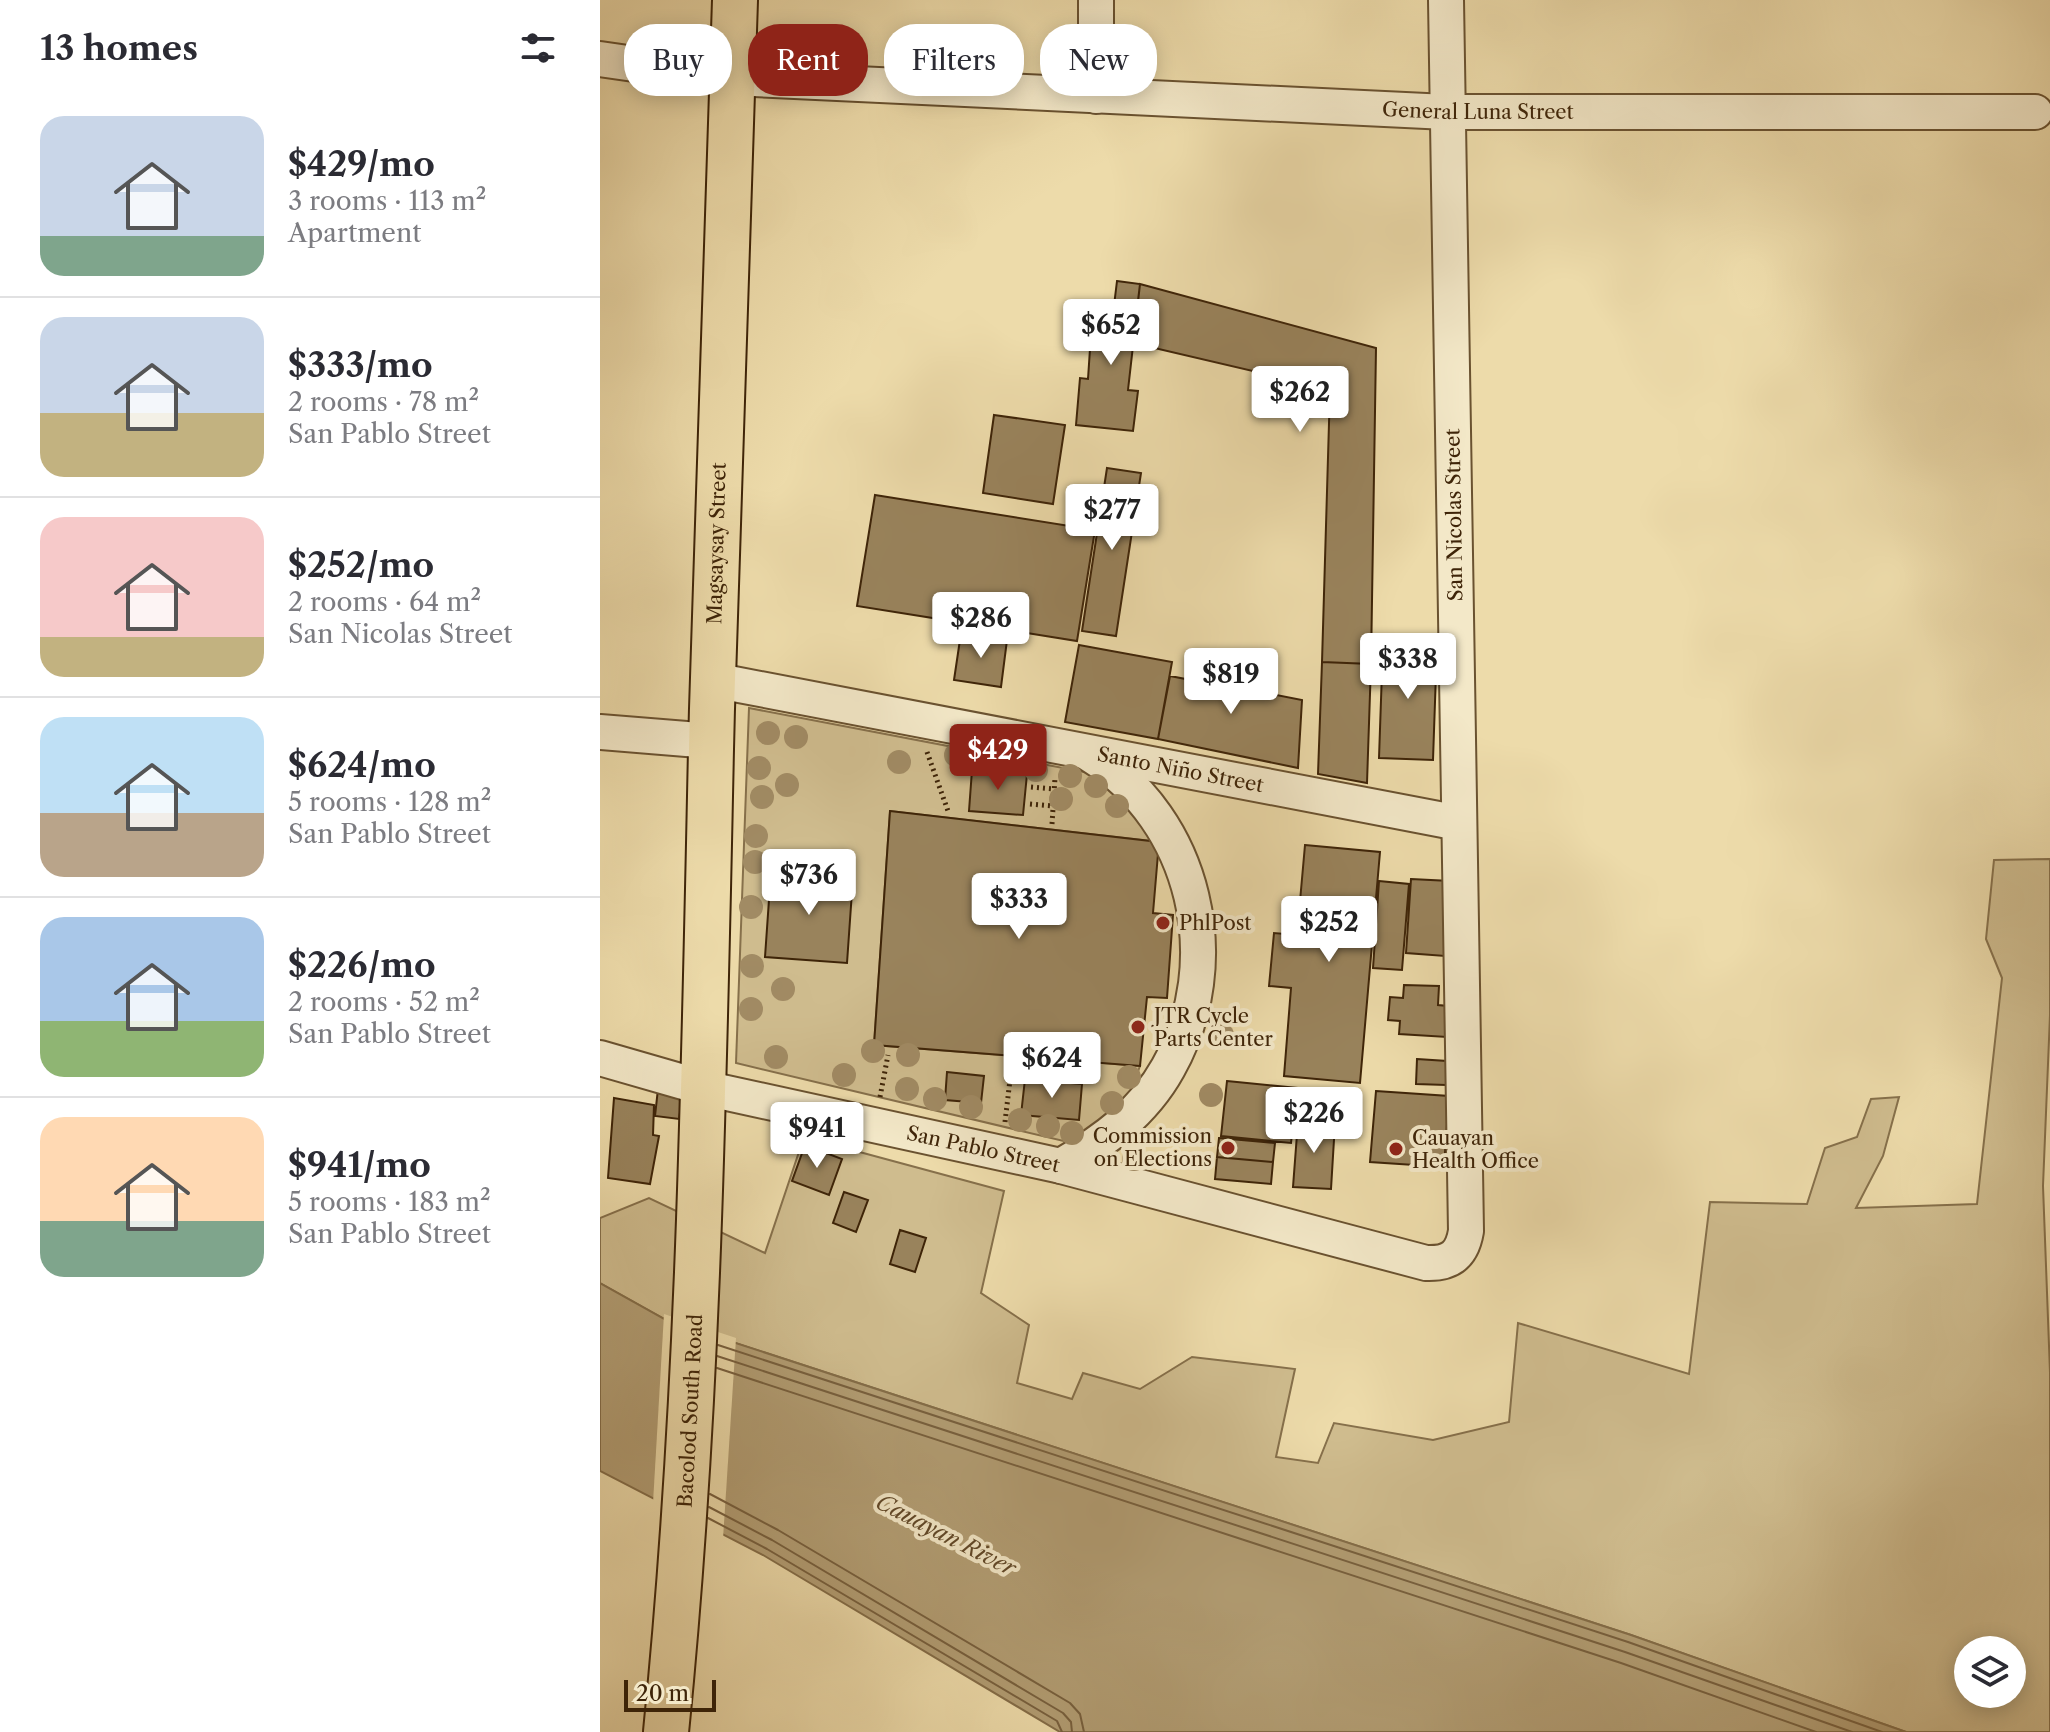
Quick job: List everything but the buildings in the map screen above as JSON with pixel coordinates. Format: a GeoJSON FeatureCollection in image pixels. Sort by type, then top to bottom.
{"type":"FeatureCollection","features":[{"type":"Feature","properties":{"kind":"highway","name":"Magsaysay Street"},"geometry":{"type":"LineString","coordinates":[[732,78],[735,0]]}},
{"type":"Feature","properties":{"kind":"highway","name":"Magsaysay Street"},"geometry":{"type":"LineString","coordinates":[[704,1088],[711,741],[731,96]]}},
{"type":"Feature","properties":{"kind":"highway","name":"Bacolod South Road"},"geometry":{"type":"LineString","coordinates":[[666,1732],[676,1628],[699,1263],[704,1088]]}},
{"type":"Feature","properties":{"kind":"street"},"geometry":{"type":"LineString","coordinates":[[1096,0],[1096,24]]}},
{"type":"Feature","properties":{"kind":"street","name":"San Nicolas Street"},"geometry":{"type":"LineString","coordinates":[[1446,0],[1466,1231],[1463,1247],[1447,1261]]}},
{"type":"Feature","properties":{"kind":"street"},"geometry":{"type":"LineString","coordinates":[[600,59],[624,62]]}},
{"type":"Feature","properties":{"kind":"street","name":"General Luna Street"},"geometry":{"type":"LineString","coordinates":[[732,78],[1040,93]]}},
{"type":"Feature","properties":{"kind":"street","name":"General Luna Street"},"geometry":{"type":"LineString","coordinates":[[1096,96],[1447,112],[2035,112]]}},
{"type":"Feature","properties":{"kind":"street","name":"Santo Niño Street"},"geometry":{"type":"LineString","coordinates":[[713,680],[1459,823]]}},
{"type":"Feature","properties":{"kind":"street"},"geometry":{"type":"LineString","coordinates":[[600,732],[711,741]]}},
{"type":"Feature","properties":{"kind":"street"},"geometry":{"type":"LineString","coordinates":[[1061,1166],[1122,1126],[1168,1068],[1183,1036],[1194,1000],[1198,963],[1198,926],[1191,890],[1179,855],[1162,822],[1114,769],[1071,748]]}},
{"type":"Feature","properties":{"kind":"street","name":"San Pablo Street"},"geometry":{"type":"LineString","coordinates":[[600,1058],[704,1088],[1061,1166],[1426,1263],[1447,1261]]}},
{"type":"Feature","properties":{"kind":"path"},"geometry":{"type":"LineString","coordinates":[[916,718],[948,811]]}},
{"type":"Feature","properties":{"kind":"path"},"geometry":{"type":"LineString","coordinates":[[1052,824],[1054,789],[1071,748]]}},
{"type":"Feature","properties":{"kind":"path"},"geometry":{"type":"LineString","coordinates":[[1031,787],[1054,789]]}},
{"type":"Feature","properties":{"kind":"path"},"geometry":{"type":"LineString","coordinates":[[1030,804],[1053,806]]}},
{"type":"Feature","properties":{"kind":"path"},"geometry":{"type":"LineString","coordinates":[[875,1125],[888,1055]]}},
{"type":"Feature","properties":{"kind":"path"},"geometry":{"type":"LineString","coordinates":[[1001,1153],[1012,1063]]}},
{"type":"Feature","properties":{"kind":"shaded area"},"geometry":{"type":"Polygon","coordinates":[[[749,708],[1105,776],[1159,842],[890,811],[874,1045],[1140,1066],[1127,1101],[1072,1143],[736,1063],[749,708]]]}},
{"type":"Feature","properties":{"kind":"shaded area"},"geometry":{"type":"Polygon","coordinates":[[[2050,859],[2050,1015],[2043,1186],[2050,1372],[2050,1732],[1906,1732],[1631,1635],[668,1321],[600,1283],[600,1218],[649,1198],[765,1253],[804,1137],[1004,1191],[981,1293],[1029,1325],[1017,1383],[1072,1399],[1083,1373],[1140,1389],[1192,1357],[1295,1369],[1276,1457],[1318,1463],[1334,1423],[1433,1440],[1509,1422],[1518,1323],[1689,1374],[1710,1202],[1807,1204],[1825,1148],[1857,1137],[1871,1099],[1899,1097],[1883,1156],[1856,1208],[1977,1204],[2002,978],[1986,939],[1994,860],[2050,859]]]}},
{"type":"Feature","properties":{"kind":"water","name":"Cauayan River"},"geometry":{"type":"Polygon","coordinates":[[[600,1283],[668,1321],[1631,1635],[1906,1732],[1060,1732],[763,1555],[600,1471],[600,1283]]]}},
{"type":"Feature","properties":{"kind":"pier"},"geometry":{"type":"Polygon","coordinates":[[[664,1314],[736,1338],[723,1539],[653,1503],[664,1314]]]}},
{"type":"Feature","properties":{"kind":"place","name":"PhlPost"},"geometry":{"type":"Point","coordinates":[1163,923]}},
{"type":"Feature","properties":{"kind":"place","name":"JTR Cycle Parts Center"},"geometry":{"type":"Point","coordinates":[1138,1027]}},
{"type":"Feature","properties":{"kind":"place","name":"Commission on Elections"},"geometry":{"type":"Point","coordinates":[1228,1148]}},
{"type":"Feature","properties":{"kind":"place","name":"Cauayan Health Office"},"geometry":{"type":"Point","coordinates":[1396,1149]}}]}
